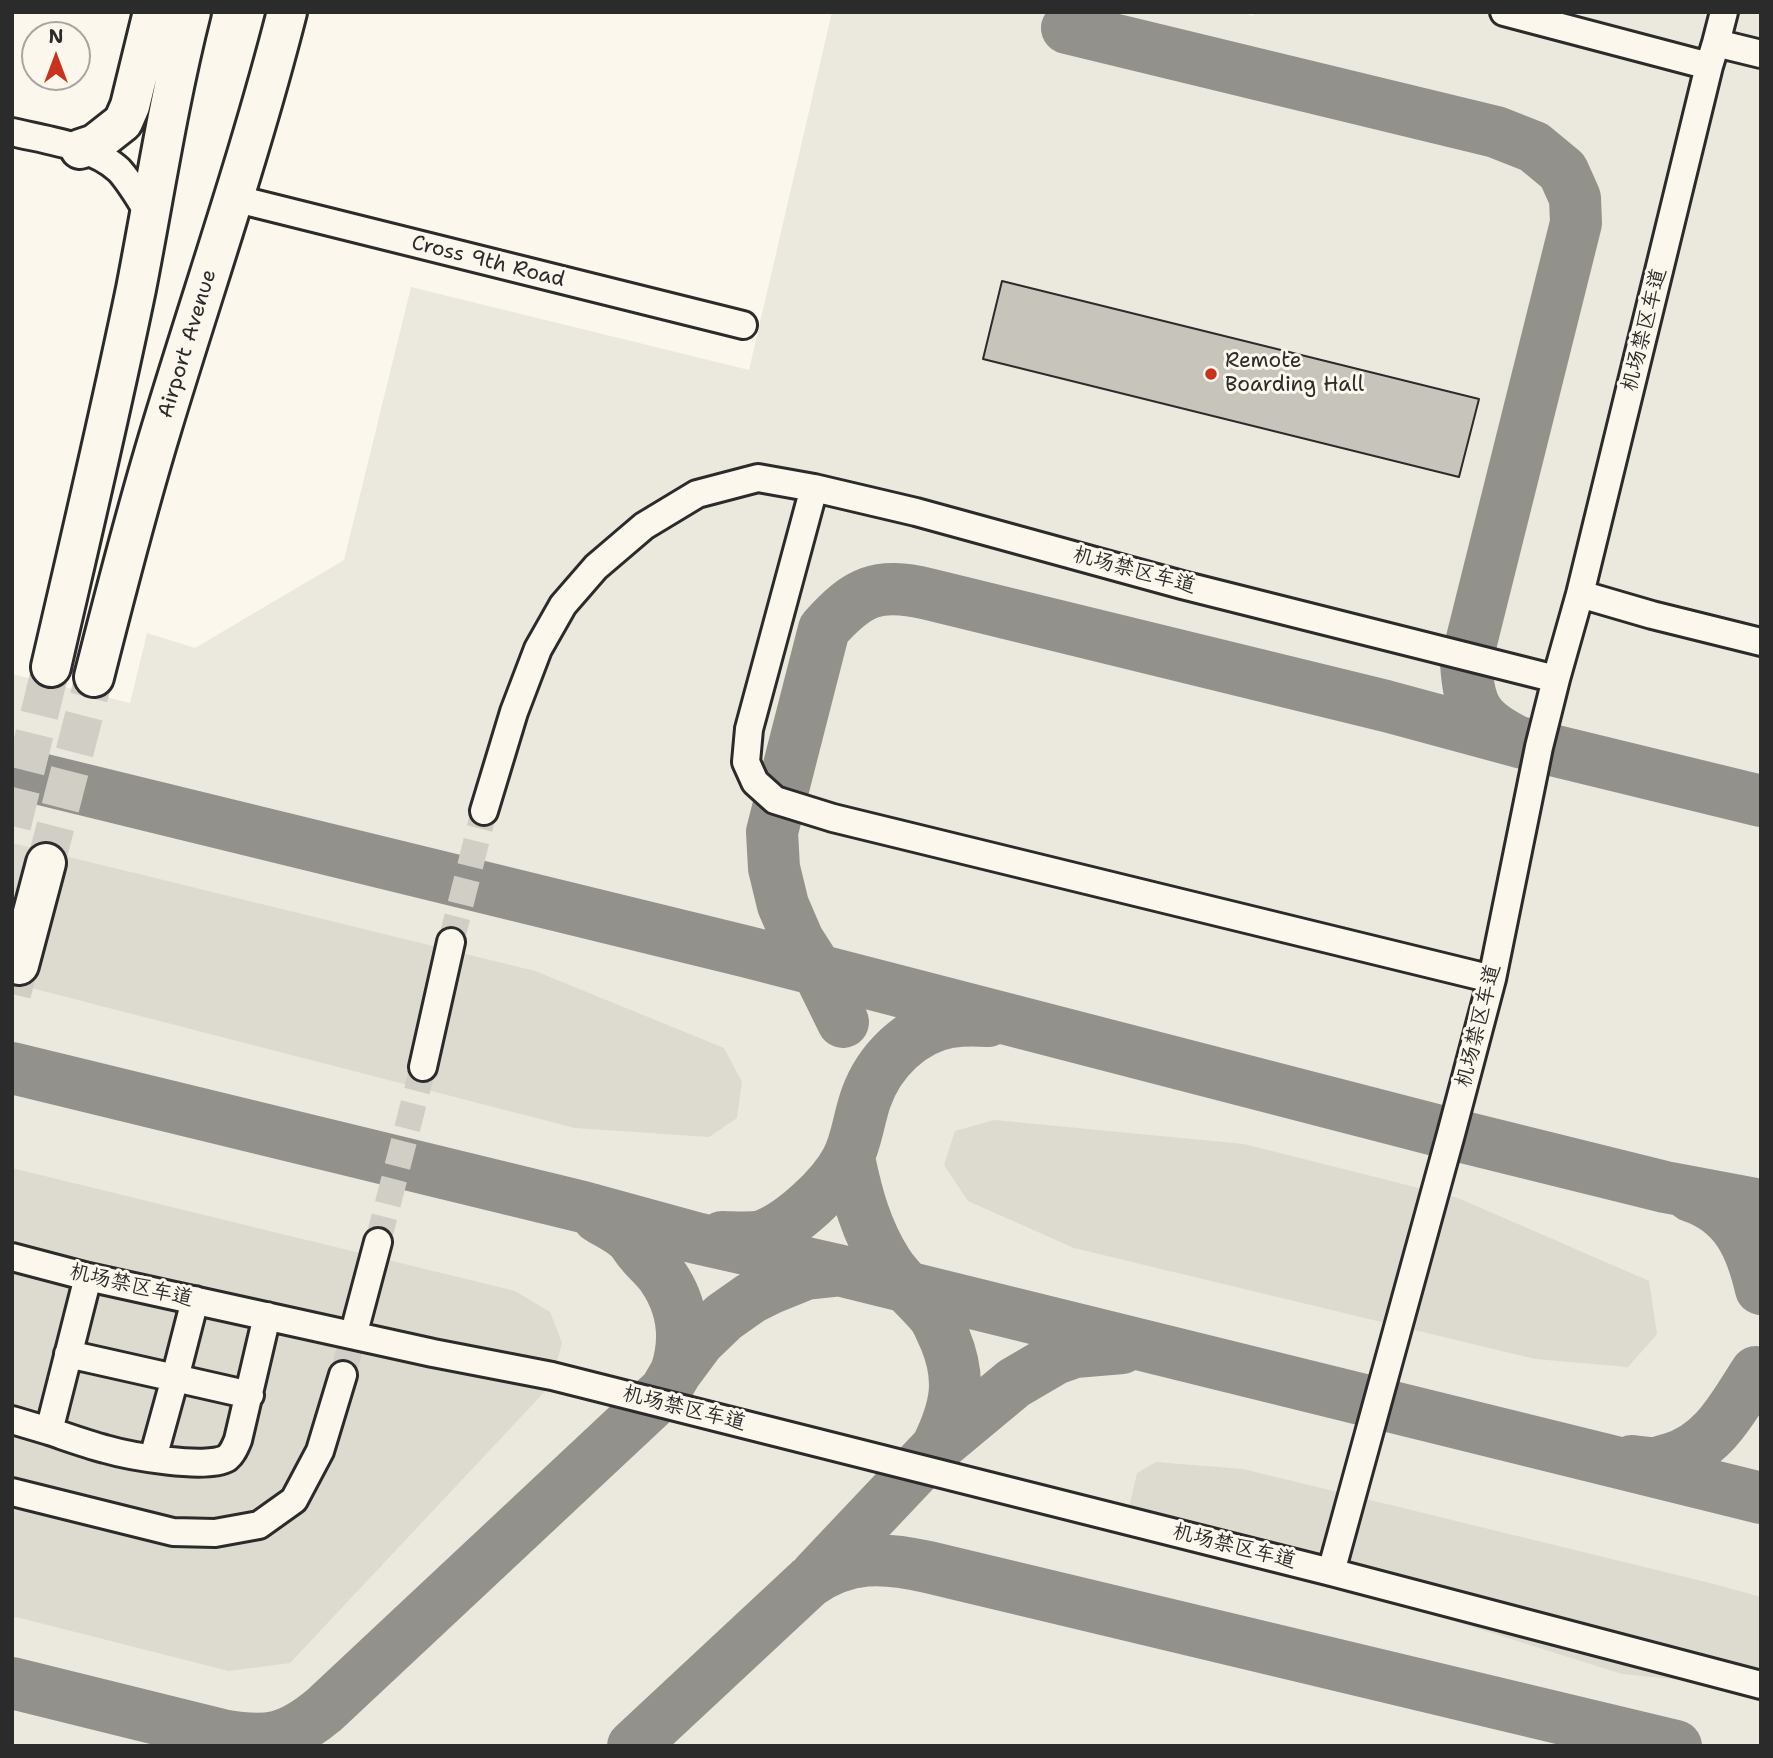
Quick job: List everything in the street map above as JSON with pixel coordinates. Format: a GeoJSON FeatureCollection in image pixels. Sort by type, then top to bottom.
{"type":"FeatureCollection","features":[{"type":"Feature","properties":{"kind":"highway"},"geometry":{"type":"LineString","coordinates":[[80,149],[95,144],[123,121],[130,106],[153,12]]}},
{"type":"Feature","properties":{"kind":"highway"},"geometry":{"type":"LineString","coordinates":[[51,667],[116,382],[177,69],[191,12]]}},
{"type":"Feature","properties":{"kind":"highway","name":"Airport Avenue"},"geometry":{"type":"LineString","coordinates":[[94,677],[160,431],[287,14]]}},
{"type":"Feature","properties":{"kind":"highway"},"geometry":{"type":"LineString","coordinates":[[19,965],[46,863]]}},
{"type":"Feature","properties":{"kind":"street"},"geometry":{"type":"LineString","coordinates":[[1504,12],[1713,54],[1761,54]]}},
{"type":"Feature","properties":{"kind":"street","name":"机场禁区车道"},"geometry":{"type":"LineString","coordinates":[[1331,1572],[1492,979],[1539,747],[1580,594],[1724,12]]}},
{"type":"Feature","properties":{"kind":"street"},"geometry":{"type":"LineString","coordinates":[[12,132],[80,149],[101,158],[118,169],[150,215]]}},
{"type":"Feature","properties":{"kind":"street","name":"Cross 9th Road"},"geometry":{"type":"LineString","coordinates":[[233,198],[743,325]]}},
{"type":"Feature","properties":{"kind":"street","name":"机场禁区车道"},"geometry":{"type":"LineString","coordinates":[[484,811],[514,712],[538,649],[563,605],[596,567],[644,526],[697,494],[758,478],[916,512],[1182,585],[1556,679]]}},
{"type":"Feature","properties":{"kind":"street"},"geometry":{"type":"LineString","coordinates":[[814,488],[749,729],[747,762],[755,782],[775,800],[833,818],[1492,979]]}},
{"type":"Feature","properties":{"kind":"street"},"geometry":{"type":"LineString","coordinates":[[1580,594],[1761,642]]}},
{"type":"Feature","properties":{"kind":"street"},"geometry":{"type":"LineString","coordinates":[[423,1067],[451,942]]}},
{"type":"Feature","properties":{"kind":"street"},"geometry":{"type":"LineString","coordinates":[[357,1321],[378,1242]]}},
{"type":"Feature","properties":{"kind":"street","name":"机场禁区车道"},"geometry":{"type":"LineString","coordinates":[[23,1260],[88,1277],[433,1353],[552,1376],[1331,1572],[1761,1685]]}},
{"type":"Feature","properties":{"kind":"street"},"geometry":{"type":"LineString","coordinates":[[49,1431],[88,1277]]}},
{"type":"Feature","properties":{"kind":"street"},"geometry":{"type":"LineString","coordinates":[[153,1458],[195,1300]]}},
{"type":"Feature","properties":{"kind":"street"},"geometry":{"type":"LineString","coordinates":[[12,1420],[106,1450],[204,1464],[227,1458],[234,1451],[238,1440],[267,1316]]}},
{"type":"Feature","properties":{"kind":"street"},"geometry":{"type":"LineString","coordinates":[[68,1354],[250,1395]]}},
{"type":"Feature","properties":{"kind":"street"},"geometry":{"type":"LineString","coordinates":[[12,1492],[173,1532],[215,1533],[259,1525],[293,1500],[320,1451],[343,1375]]}},
{"type":"Feature","properties":{"kind":"shaded area"},"geometry":{"type":"Polygon","coordinates":[[[832,12],[1239,12],[1253,16],[1254,12],[1761,12],[1761,1746],[12,1746],[12,674],[130,703],[147,633],[195,648],[344,560],[411,287],[749,370],[832,12]]]}},
{"type":"Feature","properties":{"kind":"shaded area"},"geometry":{"type":"Polygon","coordinates":[[[12,843],[535,971],[724,1048],[742,1082],[737,1118],[709,1137],[575,1128],[12,983],[12,843]]]}},
{"type":"Feature","properties":{"kind":"shaded area"},"geometry":{"type":"Polygon","coordinates":[[[994,1120],[1244,1144],[1458,1198],[1649,1281],[1657,1334],[1628,1367],[1535,1359],[1074,1248],[968,1201],[944,1165],[955,1131],[994,1120]]]}},
{"type":"Feature","properties":{"kind":"shaded area"},"geometry":{"type":"Polygon","coordinates":[[[12,1168],[515,1291],[550,1312],[562,1343],[550,1386],[290,1663],[229,1671],[12,1616],[12,1168]]]}},
{"type":"Feature","properties":{"kind":"shaded area"},"geometry":{"type":"Polygon","coordinates":[[[1156,1462],[1243,1469],[1761,1597],[1761,1688],[1622,1674],[1158,1528],[1129,1508],[1137,1473],[1156,1462]]]}},
{"type":"Feature","properties":{"kind":"building","name":"Remote Boarding Hall"},"geometry":{"type":"Polygon","coordinates":[[[1002,281],[1479,399],[1459,477],[983,359],[1002,281]]]}},
{"type":"Feature","properties":{"kind":"taxiway"},"geometry":{"type":"LineString","coordinates":[[1067,28],[1496,132],[1534,147],[1563,171],[1575,198],[1576,223],[1466,663],[1469,691],[1477,711],[1492,727],[1516,741]]}},
{"type":"Feature","properties":{"kind":"taxiway"},"geometry":{"type":"LineString","coordinates":[[843,1022],[818,971],[798,940],[783,905],[774,868],[772,832],[824,629],[858,598],[882,590],[910,590],[928,594],[1761,801]]}},
{"type":"Feature","properties":{"kind":"taxiway"},"geometry":{"type":"LineString","coordinates":[[12,772],[748,952],[1665,1187],[1761,1205]]}},
{"type":"Feature","properties":{"kind":"taxiway"},"geometry":{"type":"LineString","coordinates":[[722,1237],[765,1235],[800,1214],[822,1193],[847,1160],[872,1084],[888,1060],[910,1039],[950,1022],[988,1021]]}},
{"type":"Feature","properties":{"kind":"taxiway"},"geometry":{"type":"LineString","coordinates":[[12,1068],[1761,1498]]}},
{"type":"Feature","properties":{"kind":"taxiway"},"geometry":{"type":"LineString","coordinates":[[849,1158],[855,1186],[873,1238],[897,1277],[933,1315],[950,1354],[954,1368],[954,1394],[949,1419],[937,1447]]}},
{"type":"Feature","properties":{"kind":"taxiway"},"geometry":{"type":"LineString","coordinates":[[1691,1196],[1720,1211],[1739,1232],[1752,1258],[1761,1289]]}},
{"type":"Feature","properties":{"kind":"taxiway"},"geometry":{"type":"LineString","coordinates":[[598,1217],[628,1236],[670,1288],[679,1311],[682,1335],[676,1372]]}},
{"type":"Feature","properties":{"kind":"taxiway"},"geometry":{"type":"LineString","coordinates":[[12,1683],[222,1735],[265,1739],[299,1728],[324,1710],[665,1391],[699,1341],[724,1317],[769,1289],[806,1274],[834,1271]]}},
{"type":"Feature","properties":{"kind":"taxiway"},"geometry":{"type":"LineString","coordinates":[[816,1575],[937,1447],[1014,1383],[1055,1359],[1075,1352],[1122,1348]]}},
{"type":"Feature","properties":{"kind":"taxiway"},"geometry":{"type":"LineString","coordinates":[[1632,1461],[1658,1463],[1699,1445],[1721,1424],[1756,1372]]}},
{"type":"Feature","properties":{"kind":"taxiway"},"geometry":{"type":"LineString","coordinates":[[633,1746],[809,1582],[838,1567],[881,1560],[928,1567],[1676,1746]]}},
{"type":"Feature","properties":{"kind":"tunnel"},"geometry":{"type":"LineString","coordinates":[[12,826],[51,667]]}},
{"type":"Feature","properties":{"kind":"tunnel"},"geometry":{"type":"LineString","coordinates":[[46,863],[94,677]]}},
{"type":"Feature","properties":{"kind":"tunnel"},"geometry":{"type":"LineString","coordinates":[[451,942],[484,811]]}},
{"type":"Feature","properties":{"kind":"tunnel"},"geometry":{"type":"LineString","coordinates":[[12,994],[19,965]]}},
{"type":"Feature","properties":{"kind":"tunnel"},"geometry":{"type":"LineString","coordinates":[[378,1242],[423,1067]]}},
{"type":"Feature","properties":{"kind":"tunnel"},"geometry":{"type":"LineString","coordinates":[[343,1375],[357,1321]]}},
{"type":"Feature","properties":{"kind":"place","name":"Remote Boarding Hall"},"geometry":{"type":"Point","coordinates":[1211,374]}}]}
